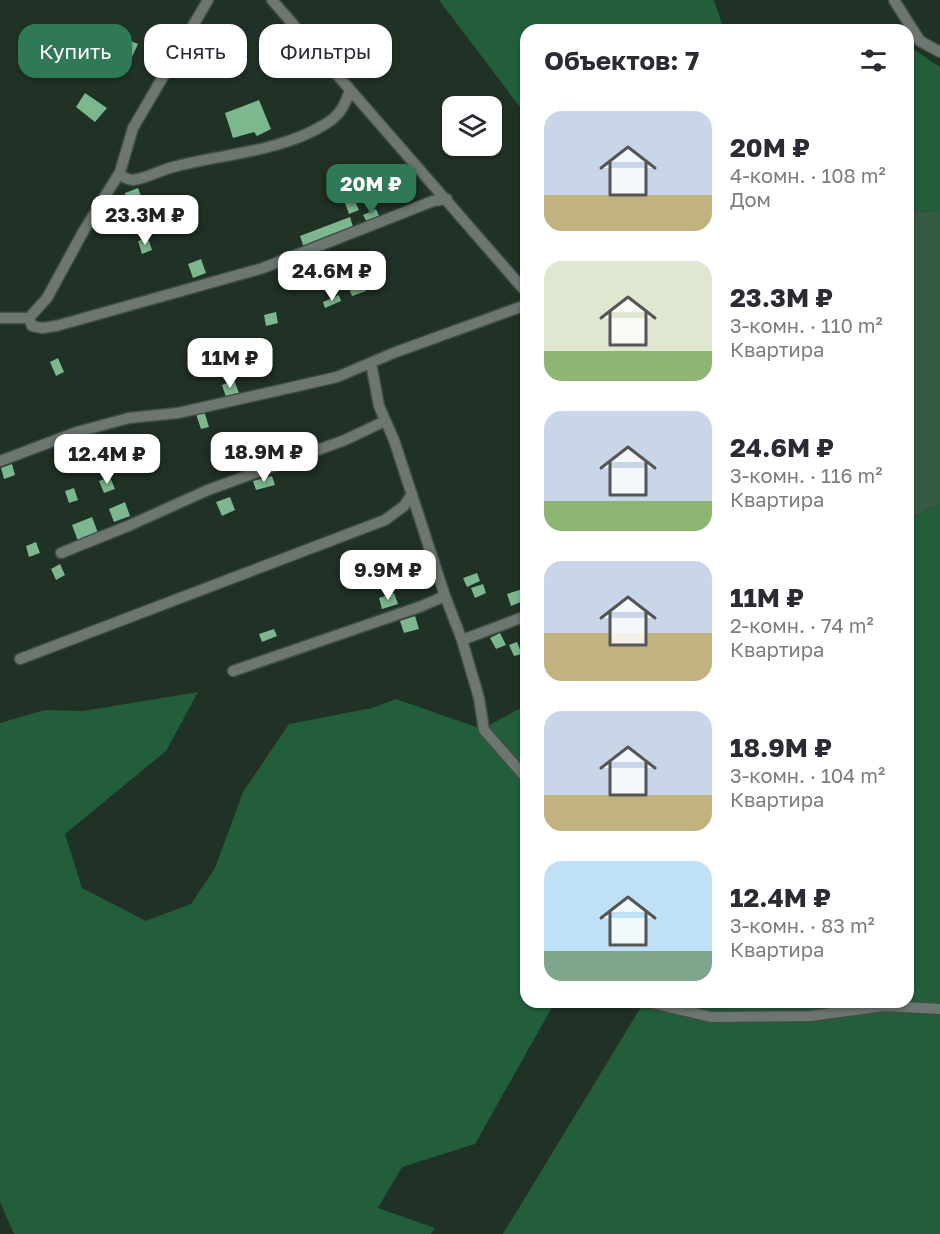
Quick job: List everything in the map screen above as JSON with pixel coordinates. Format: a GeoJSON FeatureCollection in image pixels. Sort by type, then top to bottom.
{"type":"FeatureCollection","features":[{"type":"Feature","properties":{"kind":"street"},"geometry":{"type":"LineString","coordinates":[[0,318],[29,318],[47,298],[83,232],[120,172],[133,128],[208,0]]}},
{"type":"Feature","properties":{"kind":"street"},"geometry":{"type":"LineString","coordinates":[[272,0],[520,285]]}},
{"type":"Feature","properties":{"kind":"street"},"geometry":{"type":"LineString","coordinates":[[894,0],[909,24]]}},
{"type":"Feature","properties":{"kind":"street"},"geometry":{"type":"LineString","coordinates":[[914,32],[920,41],[940,52]]}},
{"type":"Feature","properties":{"kind":"street"},"geometry":{"type":"LineString","coordinates":[[120,172],[120,175],[129,180],[208,158],[243,154],[294,138],[336,117],[345,105],[350,90]]}},
{"type":"Feature","properties":{"kind":"street"},"geometry":{"type":"LineString","coordinates":[[29,318],[30,324],[36,328],[56,326],[263,268],[433,201],[447,199]]}},
{"type":"Feature","properties":{"kind":"street"},"geometry":{"type":"LineString","coordinates":[[0,460],[77,432],[119,421],[216,405],[337,376],[520,307]]}},
{"type":"Feature","properties":{"kind":"street"},"geometry":{"type":"LineString","coordinates":[[371,363],[379,406],[394,440],[445,596],[462,639],[479,698],[484,730],[520,771]]}},
{"type":"Feature","properties":{"kind":"street"},"geometry":{"type":"LineString","coordinates":[[61,553],[208,490],[345,440],[385,421]]}},
{"type":"Feature","properties":{"kind":"street"},"geometry":{"type":"LineString","coordinates":[[20,659],[385,520],[404,506],[412,494]]}},
{"type":"Feature","properties":{"kind":"street"},"geometry":{"type":"LineString","coordinates":[[233,672],[445,596]]}},
{"type":"Feature","properties":{"kind":"street"},"geometry":{"type":"LineString","coordinates":[[462,639],[520,618]]}},
{"type":"Feature","properties":{"kind":"street"},"geometry":{"type":"LineString","coordinates":[[673,1008],[711,1017],[810,1016],[869,1008]]}},
{"type":"Feature","properties":{"kind":"street"},"geometry":{"type":"LineString","coordinates":[[914,1008],[940,1009]]}},
{"type":"Feature","properties":{"kind":"green space"},"geometry":{"type":"Polygon","coordinates":[[[439,0],[714,0],[722,24],[520,24],[520,107],[439,0]]]}},
{"type":"Feature","properties":{"kind":"green space"},"geometry":{"type":"Polygon","coordinates":[[[914,49],[940,67],[940,212],[914,211],[914,49]]]}},
{"type":"Feature","properties":{"kind":"green space"},"geometry":{"type":"Polygon","coordinates":[[[914,211],[940,212],[940,504],[914,517],[914,211]]]}},
{"type":"Feature","properties":{"kind":"green space"},"geometry":{"type":"Polygon","coordinates":[[[940,504],[940,1234],[503,1234],[640,1008],[914,1008],[914,517],[940,504]]]}},
{"type":"Feature","properties":{"kind":"green space"},"geometry":{"type":"Polygon","coordinates":[[[198,692],[166,751],[65,834],[82,888],[146,921],[191,904],[215,868],[243,792],[289,724],[372,708],[396,699],[482,729],[520,708],[520,1008],[552,1008],[475,1144],[402,1167],[378,1208],[435,1228],[431,1234],[14,1234],[0,1202],[0,723],[45,710],[83,711],[198,692]]]}},
{"type":"Feature","properties":{"kind":"building"},"geometry":{"type":"Polygon","coordinates":[[[132,41],[138,44],[132,57],[132,41]]]}},
{"type":"Feature","properties":{"kind":"building"},"geometry":{"type":"Polygon","coordinates":[[[85,93],[107,108],[95,122],[76,107],[85,93]]]}},
{"type":"Feature","properties":{"kind":"building"},"geometry":{"type":"Polygon","coordinates":[[[259,100],[271,129],[257,136],[254,132],[233,138],[225,113],[259,100]]]}},
{"type":"Feature","properties":{"kind":"building"},"geometry":{"type":"Polygon","coordinates":[[[138,188],[142,199],[128,204],[125,193],[138,188]]]}},
{"type":"Feature","properties":{"kind":"building"},"geometry":{"type":"Polygon","coordinates":[[[354,199],[359,210],[349,214],[345,203],[354,199]]]}},
{"type":"Feature","properties":{"kind":"building"},"geometry":{"type":"Polygon","coordinates":[[[376,209],[379,216],[367,222],[363,215],[376,209]]]}},
{"type":"Feature","properties":{"kind":"building"},"geometry":{"type":"Polygon","coordinates":[[[350,217],[354,230],[304,248],[300,236],[350,217]]]}},
{"type":"Feature","properties":{"kind":"building"},"geometry":{"type":"Polygon","coordinates":[[[148,238],[152,250],[142,254],[138,241],[148,238]]]}},
{"type":"Feature","properties":{"kind":"building"},"geometry":{"type":"Polygon","coordinates":[[[361,255],[365,267],[346,273],[343,261],[361,255]]]}},
{"type":"Feature","properties":{"kind":"building"},"geometry":{"type":"Polygon","coordinates":[[[201,259],[206,273],[193,278],[188,264],[201,259]]]}},
{"type":"Feature","properties":{"kind":"building"},"geometry":{"type":"Polygon","coordinates":[[[363,283],[366,291],[352,296],[349,288],[363,283]]]}},
{"type":"Feature","properties":{"kind":"building"},"geometry":{"type":"Polygon","coordinates":[[[339,295],[341,301],[325,308],[323,302],[339,295]]]}},
{"type":"Feature","properties":{"kind":"building"},"geometry":{"type":"Polygon","coordinates":[[[276,312],[278,323],[266,326],[264,315],[276,312]]]}},
{"type":"Feature","properties":{"kind":"building"},"geometry":{"type":"Polygon","coordinates":[[[58,358],[64,372],[56,376],[50,362],[58,358]]]}},
{"type":"Feature","properties":{"kind":"building"},"geometry":{"type":"Polygon","coordinates":[[[234,380],[239,393],[226,397],[222,385],[234,380]]]}},
{"type":"Feature","properties":{"kind":"building"},"geometry":{"type":"Polygon","coordinates":[[[204,411],[209,427],[201,429],[196,414],[204,411]]]}},
{"type":"Feature","properties":{"kind":"building"},"geometry":{"type":"Polygon","coordinates":[[[12,464],[15,475],[4,479],[1,468],[12,464]]]}},
{"type":"Feature","properties":{"kind":"building"},"geometry":{"type":"Polygon","coordinates":[[[272,476],[275,485],[256,490],[253,481],[272,476]]]}},
{"type":"Feature","properties":{"kind":"building"},"geometry":{"type":"Polygon","coordinates":[[[110,477],[115,489],[104,493],[99,481],[110,477]]]}},
{"type":"Feature","properties":{"kind":"building"},"geometry":{"type":"Polygon","coordinates":[[[74,488],[78,500],[69,503],[65,491],[74,488]]]}},
{"type":"Feature","properties":{"kind":"building"},"geometry":{"type":"Polygon","coordinates":[[[230,497],[235,510],[222,516],[216,502],[230,497]]]}},
{"type":"Feature","properties":{"kind":"building"},"geometry":{"type":"Polygon","coordinates":[[[125,502],[130,516],[114,522],[109,509],[125,502]]]}},
{"type":"Feature","properties":{"kind":"building"},"geometry":{"type":"Polygon","coordinates":[[[92,517],[98,533],[78,541],[72,525],[92,517]]]}},
{"type":"Feature","properties":{"kind":"building"},"geometry":{"type":"Polygon","coordinates":[[[36,542],[40,553],[29,557],[26,546],[36,542]]]}},
{"type":"Feature","properties":{"kind":"building"},"geometry":{"type":"Polygon","coordinates":[[[60,564],[65,575],[56,580],[51,569],[60,564]]]}},
{"type":"Feature","properties":{"kind":"building"},"geometry":{"type":"Polygon","coordinates":[[[477,573],[480,581],[467,587],[463,578],[477,573]]]}},
{"type":"Feature","properties":{"kind":"building"},"geometry":{"type":"Polygon","coordinates":[[[483,584],[486,593],[475,598],[471,588],[483,584]]]}},
{"type":"Feature","properties":{"kind":"building"},"geometry":{"type":"Polygon","coordinates":[[[520,590],[520,602],[511,606],[507,594],[520,590]]]}},
{"type":"Feature","properties":{"kind":"building"},"geometry":{"type":"Polygon","coordinates":[[[394,593],[398,604],[382,609],[379,598],[394,593]]]}},
{"type":"Feature","properties":{"kind":"building"},"geometry":{"type":"Polygon","coordinates":[[[415,616],[419,629],[404,633],[400,621],[415,616]]]}},
{"type":"Feature","properties":{"kind":"building"},"geometry":{"type":"Polygon","coordinates":[[[274,629],[277,636],[262,642],[259,634],[274,629]]]}},
{"type":"Feature","properties":{"kind":"building"},"geometry":{"type":"Polygon","coordinates":[[[500,633],[506,645],[496,649],[490,638],[500,633]]]}},
{"type":"Feature","properties":{"kind":"building"},"geometry":{"type":"Polygon","coordinates":[[[517,642],[520,654],[514,656],[509,645],[517,642]]]}}]}
